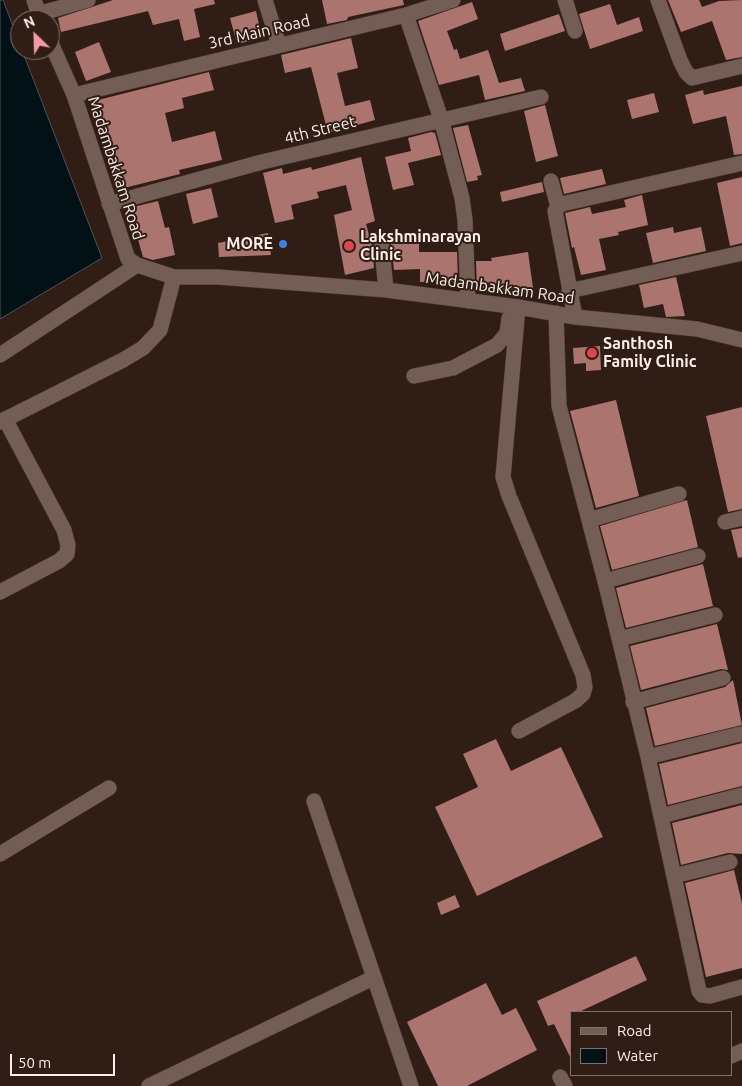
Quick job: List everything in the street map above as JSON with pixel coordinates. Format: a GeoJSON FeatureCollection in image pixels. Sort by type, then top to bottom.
{"type":"FeatureCollection","features":[{"type":"Feature","properties":{"kind":"street"},"geometry":{"type":"LineString","coordinates":[[43,10],[88,0]]}},
{"type":"Feature","properties":{"kind":"street"},"geometry":{"type":"LineString","coordinates":[[265,0],[279,45]]}},
{"type":"Feature","properties":{"kind":"street","name":"3rd Main Road"},"geometry":{"type":"LineString","coordinates":[[74,95],[406,15],[450,0]]}},
{"type":"Feature","properties":{"kind":"street"},"geometry":{"type":"LineString","coordinates":[[565,0],[575,31]]}},
{"type":"Feature","properties":{"kind":"street"},"geometry":{"type":"LineString","coordinates":[[658,0],[680,60],[686,72],[692,78],[742,66]]}},
{"type":"Feature","properties":{"kind":"street"},"geometry":{"type":"LineString","coordinates":[[406,15],[440,119],[465,220],[468,301]]}},
{"type":"Feature","properties":{"kind":"street","name":"Madambakkam Road"},"geometry":{"type":"LineString","coordinates":[[58,60],[74,95],[128,259],[137,265],[174,277],[218,278],[386,290],[515,306],[575,317],[697,329],[742,340]]}},
{"type":"Feature","properties":{"kind":"street","name":"4th Street"},"geometry":{"type":"LineString","coordinates":[[109,204],[262,162],[541,97]]}},
{"type":"Feature","properties":{"kind":"street"},"geometry":{"type":"LineString","coordinates":[[575,317],[555,211],[558,207],[562,204],[742,163]]}},
{"type":"Feature","properties":{"kind":"street"},"geometry":{"type":"LineString","coordinates":[[551,182],[558,207]]}},
{"type":"Feature","properties":{"kind":"street"},"geometry":{"type":"LineString","coordinates":[[381,238],[386,290]]}},
{"type":"Feature","properties":{"kind":"street"},"geometry":{"type":"LineString","coordinates":[[570,291],[742,253]]}},
{"type":"Feature","properties":{"kind":"street"},"geometry":{"type":"LineString","coordinates":[[0,356],[137,265]]}},
{"type":"Feature","properties":{"kind":"street"},"geometry":{"type":"LineString","coordinates":[[0,592],[60,560],[67,554],[68,545],[58,518],[3,421],[143,348],[160,330],[174,277]]}},
{"type":"Feature","properties":{"kind":"street"},"geometry":{"type":"LineString","coordinates":[[414,376],[453,368],[498,345],[507,333],[515,306]]}},
{"type":"Feature","properties":{"kind":"street"},"geometry":{"type":"LineString","coordinates":[[515,306],[503,477],[509,496],[583,675],[584,687],[583,694],[575,701],[519,731]]}},
{"type":"Feature","properties":{"kind":"street"},"geometry":{"type":"LineString","coordinates":[[556,313],[559,406],[606,581],[648,757],[698,991],[702,995],[710,996],[742,987]]}},
{"type":"Feature","properties":{"kind":"street"},"geometry":{"type":"LineString","coordinates":[[589,520],[679,494]]}},
{"type":"Feature","properties":{"kind":"street"},"geometry":{"type":"LineString","coordinates":[[725,522],[742,518]]}},
{"type":"Feature","properties":{"kind":"street"},"geometry":{"type":"LineString","coordinates":[[606,581],[698,556]]}},
{"type":"Feature","properties":{"kind":"street"},"geometry":{"type":"LineString","coordinates":[[619,639],[716,615]]}},
{"type":"Feature","properties":{"kind":"street"},"geometry":{"type":"LineString","coordinates":[[634,702],[723,678]]}},
{"type":"Feature","properties":{"kind":"street"},"geometry":{"type":"LineString","coordinates":[[648,757],[740,734]]}},
{"type":"Feature","properties":{"kind":"street"},"geometry":{"type":"LineString","coordinates":[[0,854],[109,788]]}},
{"type":"Feature","properties":{"kind":"street"},"geometry":{"type":"LineString","coordinates":[[661,816],[742,795]]}},
{"type":"Feature","properties":{"kind":"street"},"geometry":{"type":"LineString","coordinates":[[314,801],[411,1086]]}},
{"type":"Feature","properties":{"kind":"street"},"geometry":{"type":"LineString","coordinates":[[674,876],[730,862]]}},
{"type":"Feature","properties":{"kind":"street"},"geometry":{"type":"LineString","coordinates":[[149,1086],[373,978]]}},
{"type":"Feature","properties":{"kind":"water"},"geometry":{"type":"Polygon","coordinates":[[[0,0],[3,0],[10,18],[10,60],[26,60],[102,258],[0,319],[0,0]]]}},
{"type":"Feature","properties":{"kind":"building"},"geometry":{"type":"Polygon","coordinates":[[[113,0],[214,0],[215,4],[194,9],[200,37],[184,41],[179,19],[153,25],[148,11],[61,32],[60,17],[113,0]]]}},
{"type":"Feature","properties":{"kind":"building"},"geometry":{"type":"Polygon","coordinates":[[[322,0],[403,0],[404,5],[348,17],[347,20],[327,24],[322,0]]]}},
{"type":"Feature","properties":{"kind":"building"},"geometry":{"type":"Polygon","coordinates":[[[668,0],[699,0],[702,7],[719,1],[742,0],[742,57],[726,60],[712,21],[681,32],[668,0]]]}},
{"type":"Feature","properties":{"kind":"building"},"geometry":{"type":"Polygon","coordinates":[[[472,2],[478,19],[447,31],[454,50],[457,49],[460,59],[488,50],[499,83],[521,78],[525,91],[485,100],[479,75],[439,85],[418,21],[472,2]]]}},
{"type":"Feature","properties":{"kind":"building"},"geometry":{"type":"Polygon","coordinates":[[[610,4],[617,25],[639,17],[643,31],[590,49],[579,14],[610,4]]]}},
{"type":"Feature","properties":{"kind":"building"},"geometry":{"type":"Polygon","coordinates":[[[256,11],[262,38],[237,44],[230,18],[256,11]]]}},
{"type":"Feature","properties":{"kind":"building"},"geometry":{"type":"Polygon","coordinates":[[[559,14],[565,31],[505,51],[500,34],[559,14]]]}},
{"type":"Feature","properties":{"kind":"building"},"geometry":{"type":"Polygon","coordinates":[[[351,38],[358,68],[337,73],[345,106],[370,100],[375,120],[328,133],[311,67],[285,73],[281,55],[351,38]]]}},
{"type":"Feature","properties":{"kind":"building"},"geometry":{"type":"Polygon","coordinates":[[[99,42],[111,72],[86,81],[75,52],[99,42]]]}},
{"type":"Feature","properties":{"kind":"building"},"geometry":{"type":"Polygon","coordinates":[[[209,72],[214,90],[182,98],[184,108],[165,113],[172,142],[215,131],[222,160],[179,170],[180,174],[116,190],[94,101],[209,72]]]}},
{"type":"Feature","properties":{"kind":"building"},"geometry":{"type":"Polygon","coordinates":[[[742,86],[742,154],[734,155],[726,116],[693,124],[685,95],[703,90],[704,95],[742,86]]]}},
{"type":"Feature","properties":{"kind":"building"},"geometry":{"type":"Polygon","coordinates":[[[654,93],[659,112],[632,119],[627,100],[654,93]]]}},
{"type":"Feature","properties":{"kind":"building"},"geometry":{"type":"Polygon","coordinates":[[[545,105],[558,156],[536,162],[524,111],[545,105]]]}},
{"type":"Feature","properties":{"kind":"building"},"geometry":{"type":"Polygon","coordinates":[[[468,125],[482,175],[477,176],[478,180],[467,182],[453,128],[468,125]]]}},
{"type":"Feature","properties":{"kind":"building"},"geometry":{"type":"Polygon","coordinates":[[[431,132],[435,133],[441,155],[408,163],[414,185],[393,190],[385,157],[411,151],[408,138],[431,132]]]}},
{"type":"Feature","properties":{"kind":"building"},"geometry":{"type":"Polygon","coordinates":[[[361,157],[375,221],[366,224],[372,245],[374,268],[345,275],[334,215],[352,210],[346,185],[317,192],[319,198],[291,205],[294,219],[275,223],[263,173],[282,168],[283,174],[311,167],[312,170],[361,157]]]}},
{"type":"Feature","properties":{"kind":"building"},"geometry":{"type":"Polygon","coordinates":[[[602,169],[606,184],[564,194],[560,178],[602,169]]]}},
{"type":"Feature","properties":{"kind":"building"},"geometry":{"type":"Polygon","coordinates":[[[742,177],[742,243],[730,246],[717,183],[742,177]]]}},
{"type":"Feature","properties":{"kind":"building"},"geometry":{"type":"Polygon","coordinates":[[[542,182],[544,192],[502,202],[500,192],[542,182]]]}},
{"type":"Feature","properties":{"kind":"building"},"geometry":{"type":"Polygon","coordinates":[[[211,188],[218,217],[193,224],[186,194],[211,188]]]}},
{"type":"Feature","properties":{"kind":"building"},"geometry":{"type":"Polygon","coordinates":[[[642,195],[648,225],[618,232],[619,235],[599,239],[606,270],[581,275],[574,247],[572,248],[565,213],[590,207],[592,214],[626,207],[624,200],[642,195]]]}},
{"type":"Feature","properties":{"kind":"building"},"geometry":{"type":"Polygon","coordinates":[[[158,201],[165,228],[169,227],[175,255],[153,260],[143,257],[129,208],[158,201]]]}},
{"type":"Feature","properties":{"kind":"building"},"geometry":{"type":"Polygon","coordinates":[[[673,227],[674,233],[701,227],[706,251],[653,263],[646,233],[673,227]]]}},
{"type":"Feature","properties":{"kind":"building"},"geometry":{"type":"Polygon","coordinates":[[[268,233],[271,255],[219,257],[218,243],[268,233]]]}},
{"type":"Feature","properties":{"kind":"building"},"geometry":{"type":"Polygon","coordinates":[[[419,243],[419,252],[457,252],[458,282],[420,282],[420,269],[394,270],[391,244],[419,243]]]}},
{"type":"Feature","properties":{"kind":"building"},"geometry":{"type":"Polygon","coordinates":[[[528,252],[533,288],[477,292],[476,261],[492,261],[491,258],[528,252]]]}},
{"type":"Feature","properties":{"kind":"building"},"geometry":{"type":"Polygon","coordinates":[[[676,277],[685,316],[666,317],[663,304],[644,308],[639,285],[676,277]]]}},
{"type":"Feature","properties":{"kind":"building"},"geometry":{"type":"Polygon","coordinates":[[[600,346],[601,370],[586,371],[586,363],[574,364],[573,348],[600,346]]]}},
{"type":"Feature","properties":{"kind":"building"},"geometry":{"type":"Polygon","coordinates":[[[616,400],[639,496],[596,508],[570,411],[616,400]]]}},
{"type":"Feature","properties":{"kind":"building"},"geometry":{"type":"Polygon","coordinates":[[[742,407],[742,509],[728,512],[706,416],[742,407]]]}},
{"type":"Feature","properties":{"kind":"building"},"geometry":{"type":"Polygon","coordinates":[[[687,500],[698,547],[612,570],[600,526],[687,500]]]}},
{"type":"Feature","properties":{"kind":"building"},"geometry":{"type":"Polygon","coordinates":[[[742,528],[742,557],[738,558],[731,530],[742,528]]]}},
{"type":"Feature","properties":{"kind":"building"},"geometry":{"type":"Polygon","coordinates":[[[703,564],[713,606],[626,628],[616,588],[703,564]]]}},
{"type":"Feature","properties":{"kind":"building"},"geometry":{"type":"Polygon","coordinates":[[[717,624],[728,670],[721,669],[641,690],[630,646],[717,624]]]}},
{"type":"Feature","properties":{"kind":"building"},"geometry":{"type":"Polygon","coordinates":[[[733,680],[742,725],[655,746],[646,708],[725,687],[733,680]]]}},
{"type":"Feature","properties":{"kind":"building"},"geometry":{"type":"Polygon","coordinates":[[[496,739],[511,771],[561,747],[603,837],[477,896],[435,807],[478,787],[463,754],[496,739]]]}},
{"type":"Feature","properties":{"kind":"building"},"geometry":{"type":"Polygon","coordinates":[[[742,743],[742,786],[668,805],[659,764],[742,743]]]}},
{"type":"Feature","properties":{"kind":"building"},"geometry":{"type":"Polygon","coordinates":[[[742,805],[742,854],[728,853],[681,865],[672,823],[742,805]]]}},
{"type":"Feature","properties":{"kind":"building"},"geometry":{"type":"Polygon","coordinates":[[[734,870],[742,903],[742,968],[706,977],[685,883],[734,870]]]}},
{"type":"Feature","properties":{"kind":"building"},"geometry":{"type":"Polygon","coordinates":[[[455,895],[460,907],[441,915],[437,903],[455,895]]]}},
{"type":"Feature","properties":{"kind":"building"},"geometry":{"type":"Polygon","coordinates":[[[636,956],[647,980],[581,1011],[570,1011],[570,1057],[554,1024],[548,1026],[537,1001],[636,956]]]}},
{"type":"Feature","properties":{"kind":"building"},"geometry":{"type":"Polygon","coordinates":[[[486,983],[502,1015],[516,1008],[537,1050],[467,1086],[438,1086],[407,1022],[486,983]]]}},
{"type":"Feature","properties":{"kind":"place","name":"MORE"},"geometry":{"type":"Point","coordinates":[283,244]}},
{"type":"Feature","properties":{"kind":"place","name":"Lakshminarayan Clinic"},"geometry":{"type":"Point","coordinates":[349,246]}},
{"type":"Feature","properties":{"kind":"place","name":"Santhosh Family Clinic"},"geometry":{"type":"Point","coordinates":[592,353]}}]}
